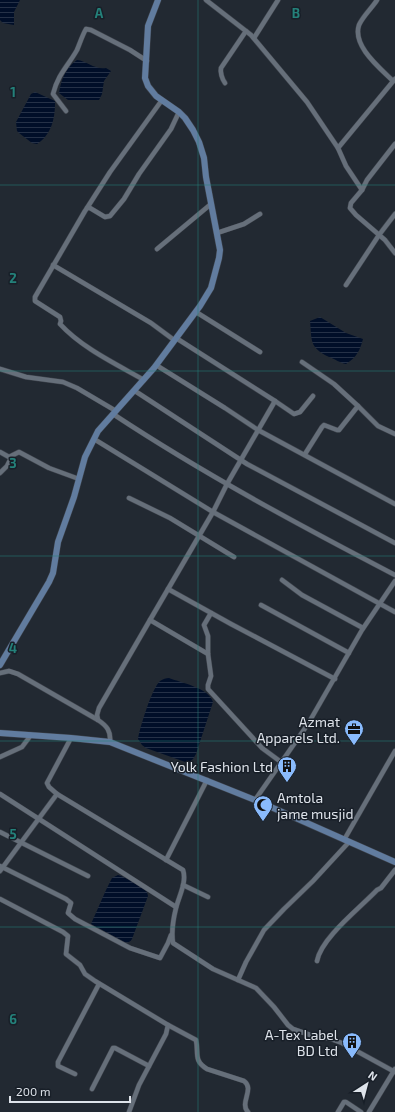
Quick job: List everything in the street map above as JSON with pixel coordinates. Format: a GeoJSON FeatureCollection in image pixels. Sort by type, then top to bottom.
{"type":"FeatureCollection","features":[{"type":"Feature","properties":{"kind":"street"},"geometry":{"type":"LineString","coordinates":[[0,665],[53,573],[58,542],[85,457],[98,431],[135,391],[196,312],[211,288],[216,271],[220,250],[204,158],[199,142],[193,130],[179,112],[156,96],[148,86],[145,78],[147,61],[146,38],[148,26],[158,0]]}},
{"type":"Feature","properties":{"kind":"street"},"geometry":{"type":"LineString","coordinates":[[206,0],[254,38],[307,102],[338,148],[346,166],[362,190]]}},
{"type":"Feature","properties":{"kind":"street"},"geometry":{"type":"LineString","coordinates":[[254,38],[278,0]]}},
{"type":"Feature","properties":{"kind":"street"},"geometry":{"type":"LineString","coordinates":[[338,148],[394,80],[375,63],[359,41],[358,34],[360,23],[378,0]]}},
{"type":"Feature","properties":{"kind":"street"},"geometry":{"type":"LineString","coordinates":[[66,111],[53,94],[55,86],[77,50],[86,29],[91,30],[130,50],[147,61]]}},
{"type":"Feature","properties":{"kind":"street"},"geometry":{"type":"LineString","coordinates":[[225,83],[220,70],[246,31]]}},
{"type":"Feature","properties":{"kind":"street"},"geometry":{"type":"LineString","coordinates":[[144,380],[97,353],[67,331],[60,324],[60,317],[35,300],[34,297],[110,172],[162,100]]}},
{"type":"Feature","properties":{"kind":"street"},"geometry":{"type":"LineString","coordinates":[[88,208],[105,217],[110,216],[124,199],[139,174],[171,129],[179,112]]}},
{"type":"Feature","properties":{"kind":"street"},"geometry":{"type":"LineString","coordinates":[[395,144],[366,180],[362,190],[351,203],[350,208],[379,235],[395,253]]}},
{"type":"Feature","properties":{"kind":"street"},"geometry":{"type":"LineString","coordinates":[[157,249],[211,204]]}},
{"type":"Feature","properties":{"kind":"street"},"geometry":{"type":"LineString","coordinates":[[217,233],[244,224],[260,214]]}},
{"type":"Feature","properties":{"kind":"street"},"geometry":{"type":"LineString","coordinates":[[346,285],[379,235],[395,214]]}},
{"type":"Feature","properties":{"kind":"street"},"geometry":{"type":"LineString","coordinates":[[53,265],[151,323],[294,414],[300,412],[313,396]]}},
{"type":"Feature","properties":{"kind":"street"},"geometry":{"type":"LineString","coordinates":[[196,312],[260,352]]}},
{"type":"Feature","properties":{"kind":"street"},"geometry":{"type":"LineString","coordinates":[[302,362],[334,384],[378,426],[395,434]]}},
{"type":"Feature","properties":{"kind":"street"},"geometry":{"type":"LineString","coordinates":[[156,365],[258,430],[305,454],[395,504]]}},
{"type":"Feature","properties":{"kind":"street"},"geometry":{"type":"LineString","coordinates":[[0,369],[26,377],[63,382],[77,388],[151,439],[227,484],[395,576]]}},
{"type":"Feature","properties":{"kind":"street"},"geometry":{"type":"LineString","coordinates":[[135,391],[242,460],[395,543]]}},
{"type":"Feature","properties":{"kind":"street"},"geometry":{"type":"LineString","coordinates":[[98,720],[97,715],[99,708],[200,535],[227,484],[275,401]]}},
{"type":"Feature","properties":{"kind":"street"},"geometry":{"type":"LineString","coordinates":[[305,454],[322,427],[324,426],[339,430],[358,406]]}},
{"type":"Feature","properties":{"kind":"street"},"geometry":{"type":"LineString","coordinates":[[94,439],[213,512],[395,612]]}},
{"type":"Feature","properties":{"kind":"street"},"geometry":{"type":"LineString","coordinates":[[0,452],[9,457],[12,456]]}},
{"type":"Feature","properties":{"kind":"street"},"geometry":{"type":"LineString","coordinates":[[0,473],[7,466],[12,456],[19,452],[49,468],[79,479]]}},
{"type":"Feature","properties":{"kind":"street"},"geometry":{"type":"LineString","coordinates":[[129,498],[170,518],[234,557]]}},
{"type":"Feature","properties":{"kind":"street"},"geometry":{"type":"LineString","coordinates":[[282,580],[302,595],[363,628]]}},
{"type":"Feature","properties":{"kind":"street"},"geometry":{"type":"LineString","coordinates":[[255,800],[308,724],[363,628],[395,581]]}},
{"type":"Feature","properties":{"kind":"street"},"geometry":{"type":"LineString","coordinates":[[168,588],[211,613],[335,679]]}},
{"type":"Feature","properties":{"kind":"street"},"geometry":{"type":"LineString","coordinates":[[261,605],[349,653]]}},
{"type":"Feature","properties":{"kind":"street"},"geometry":{"type":"LineString","coordinates":[[211,613],[204,625],[208,636],[208,654],[211,676],[208,689],[262,748],[281,762]]}},
{"type":"Feature","properties":{"kind":"street"},"geometry":{"type":"LineString","coordinates":[[150,620],[208,654]]}},
{"type":"Feature","properties":{"kind":"street"},"geometry":{"type":"LineString","coordinates":[[0,673],[9,671],[18,674],[98,720],[107,726],[111,734],[110,742]]}},
{"type":"Feature","properties":{"kind":"street"},"geometry":{"type":"LineString","coordinates":[[0,733],[110,742],[255,800],[395,862]]}},
{"type":"Feature","properties":{"kind":"street"},"geometry":{"type":"LineString","coordinates":[[0,757],[22,747],[31,735]]}},
{"type":"Feature","properties":{"kind":"street"},"geometry":{"type":"LineString","coordinates":[[57,794],[1,868],[66,899],[71,903],[68,913],[74,919],[130,948],[160,958],[171,943],[171,932],[176,907],[183,885],[183,870],[57,794],[49,787],[47,783],[71,738]]}},
{"type":"Feature","properties":{"kind":"street"},"geometry":{"type":"LineString","coordinates":[[238,980],[246,962],[264,930],[313,880],[346,841],[395,751]]}},
{"type":"Feature","properties":{"kind":"street"},"geometry":{"type":"LineString","coordinates":[[166,860],[207,780]]}},
{"type":"Feature","properties":{"kind":"street"},"geometry":{"type":"LineString","coordinates":[[0,794],[176,907]]}},
{"type":"Feature","properties":{"kind":"street"},"geometry":{"type":"LineString","coordinates":[[0,832],[88,876]]}},
{"type":"Feature","properties":{"kind":"street"},"geometry":{"type":"LineString","coordinates":[[317,961],[319,953],[329,938],[377,890],[381,888],[395,870]]}},
{"type":"Feature","properties":{"kind":"street"},"geometry":{"type":"LineString","coordinates":[[183,885],[208,898]]}},
{"type":"Feature","properties":{"kind":"street"},"geometry":{"type":"LineString","coordinates":[[0,899],[56,927],[68,936],[66,954],[80,965],[84,974],[168,1025],[196,1040],[196,1056],[207,1069],[244,1081],[248,1084],[249,1088],[245,1106],[248,1112]]}},
{"type":"Feature","properties":{"kind":"street"},"geometry":{"type":"LineString","coordinates":[[171,943],[213,969],[256,988],[293,1029],[316,1037],[328,1038],[342,1043],[395,1070],[369,1112]]}},
{"type":"Feature","properties":{"kind":"street"},"geometry":{"type":"LineString","coordinates":[[75,1074],[58,1066],[58,1062],[99,984]]}},
{"type":"Feature","properties":{"kind":"street"},"geometry":{"type":"LineString","coordinates":[[129,1112],[139,1085],[166,1034],[168,1025]]}},
{"type":"Feature","properties":{"kind":"street"},"geometry":{"type":"LineString","coordinates":[[92,1089],[112,1048],[115,1048],[149,1066]]}},
{"type":"Feature","properties":{"kind":"street"},"geometry":{"type":"LineString","coordinates":[[338,1112],[344,1102],[346,1102],[361,1112]]}},
{"type":"Feature","properties":{"kind":"water"},"geometry":{"type":"Polygon","coordinates":[[[0,0],[20,0],[14,12],[14,25],[3,23],[0,20],[0,0]]]}},
{"type":"Feature","properties":{"kind":"water"},"geometry":{"type":"Polygon","coordinates":[[[77,60],[98,68],[106,68],[111,71],[104,81],[102,94],[99,100],[68,100],[59,93],[65,74],[70,66],[77,60]]]}},
{"type":"Feature","properties":{"kind":"water"},"geometry":{"type":"Polygon","coordinates":[[[35,92],[55,101],[53,121],[49,131],[37,144],[32,143],[17,131],[16,122],[31,94],[35,92]]]}},
{"type":"Feature","properties":{"kind":"water"},"geometry":{"type":"Polygon","coordinates":[[[320,317],[346,333],[363,339],[358,353],[346,364],[329,357],[318,350],[313,343],[310,321],[320,317]]]}},
{"type":"Feature","properties":{"kind":"water"},"geometry":{"type":"Polygon","coordinates":[[[169,678],[201,690],[210,697],[213,702],[196,754],[188,763],[146,748],[138,739],[153,691],[160,681],[169,678]]]}},
{"type":"Feature","properties":{"kind":"water"},"geometry":{"type":"Polygon","coordinates":[[[118,875],[138,884],[147,892],[148,896],[130,942],[124,942],[91,924],[112,878],[118,875]]]}},
{"type":"Feature","properties":{"kind":"place","name":"Azmat Apparels Ltd."},"geometry":{"type":"Point","coordinates":[354,746]}},
{"type":"Feature","properties":{"kind":"place","name":"Yolk Fashion Ltd"},"geometry":{"type":"Point","coordinates":[287,783]}},
{"type":"Feature","properties":{"kind":"place","name":"Amtola jame musjid"},"geometry":{"type":"Point","coordinates":[263,822]}},
{"type":"Feature","properties":{"kind":"place","name":"A-Tex Label BD Ltd"},"geometry":{"type":"Point","coordinates":[352,1059]}}]}
